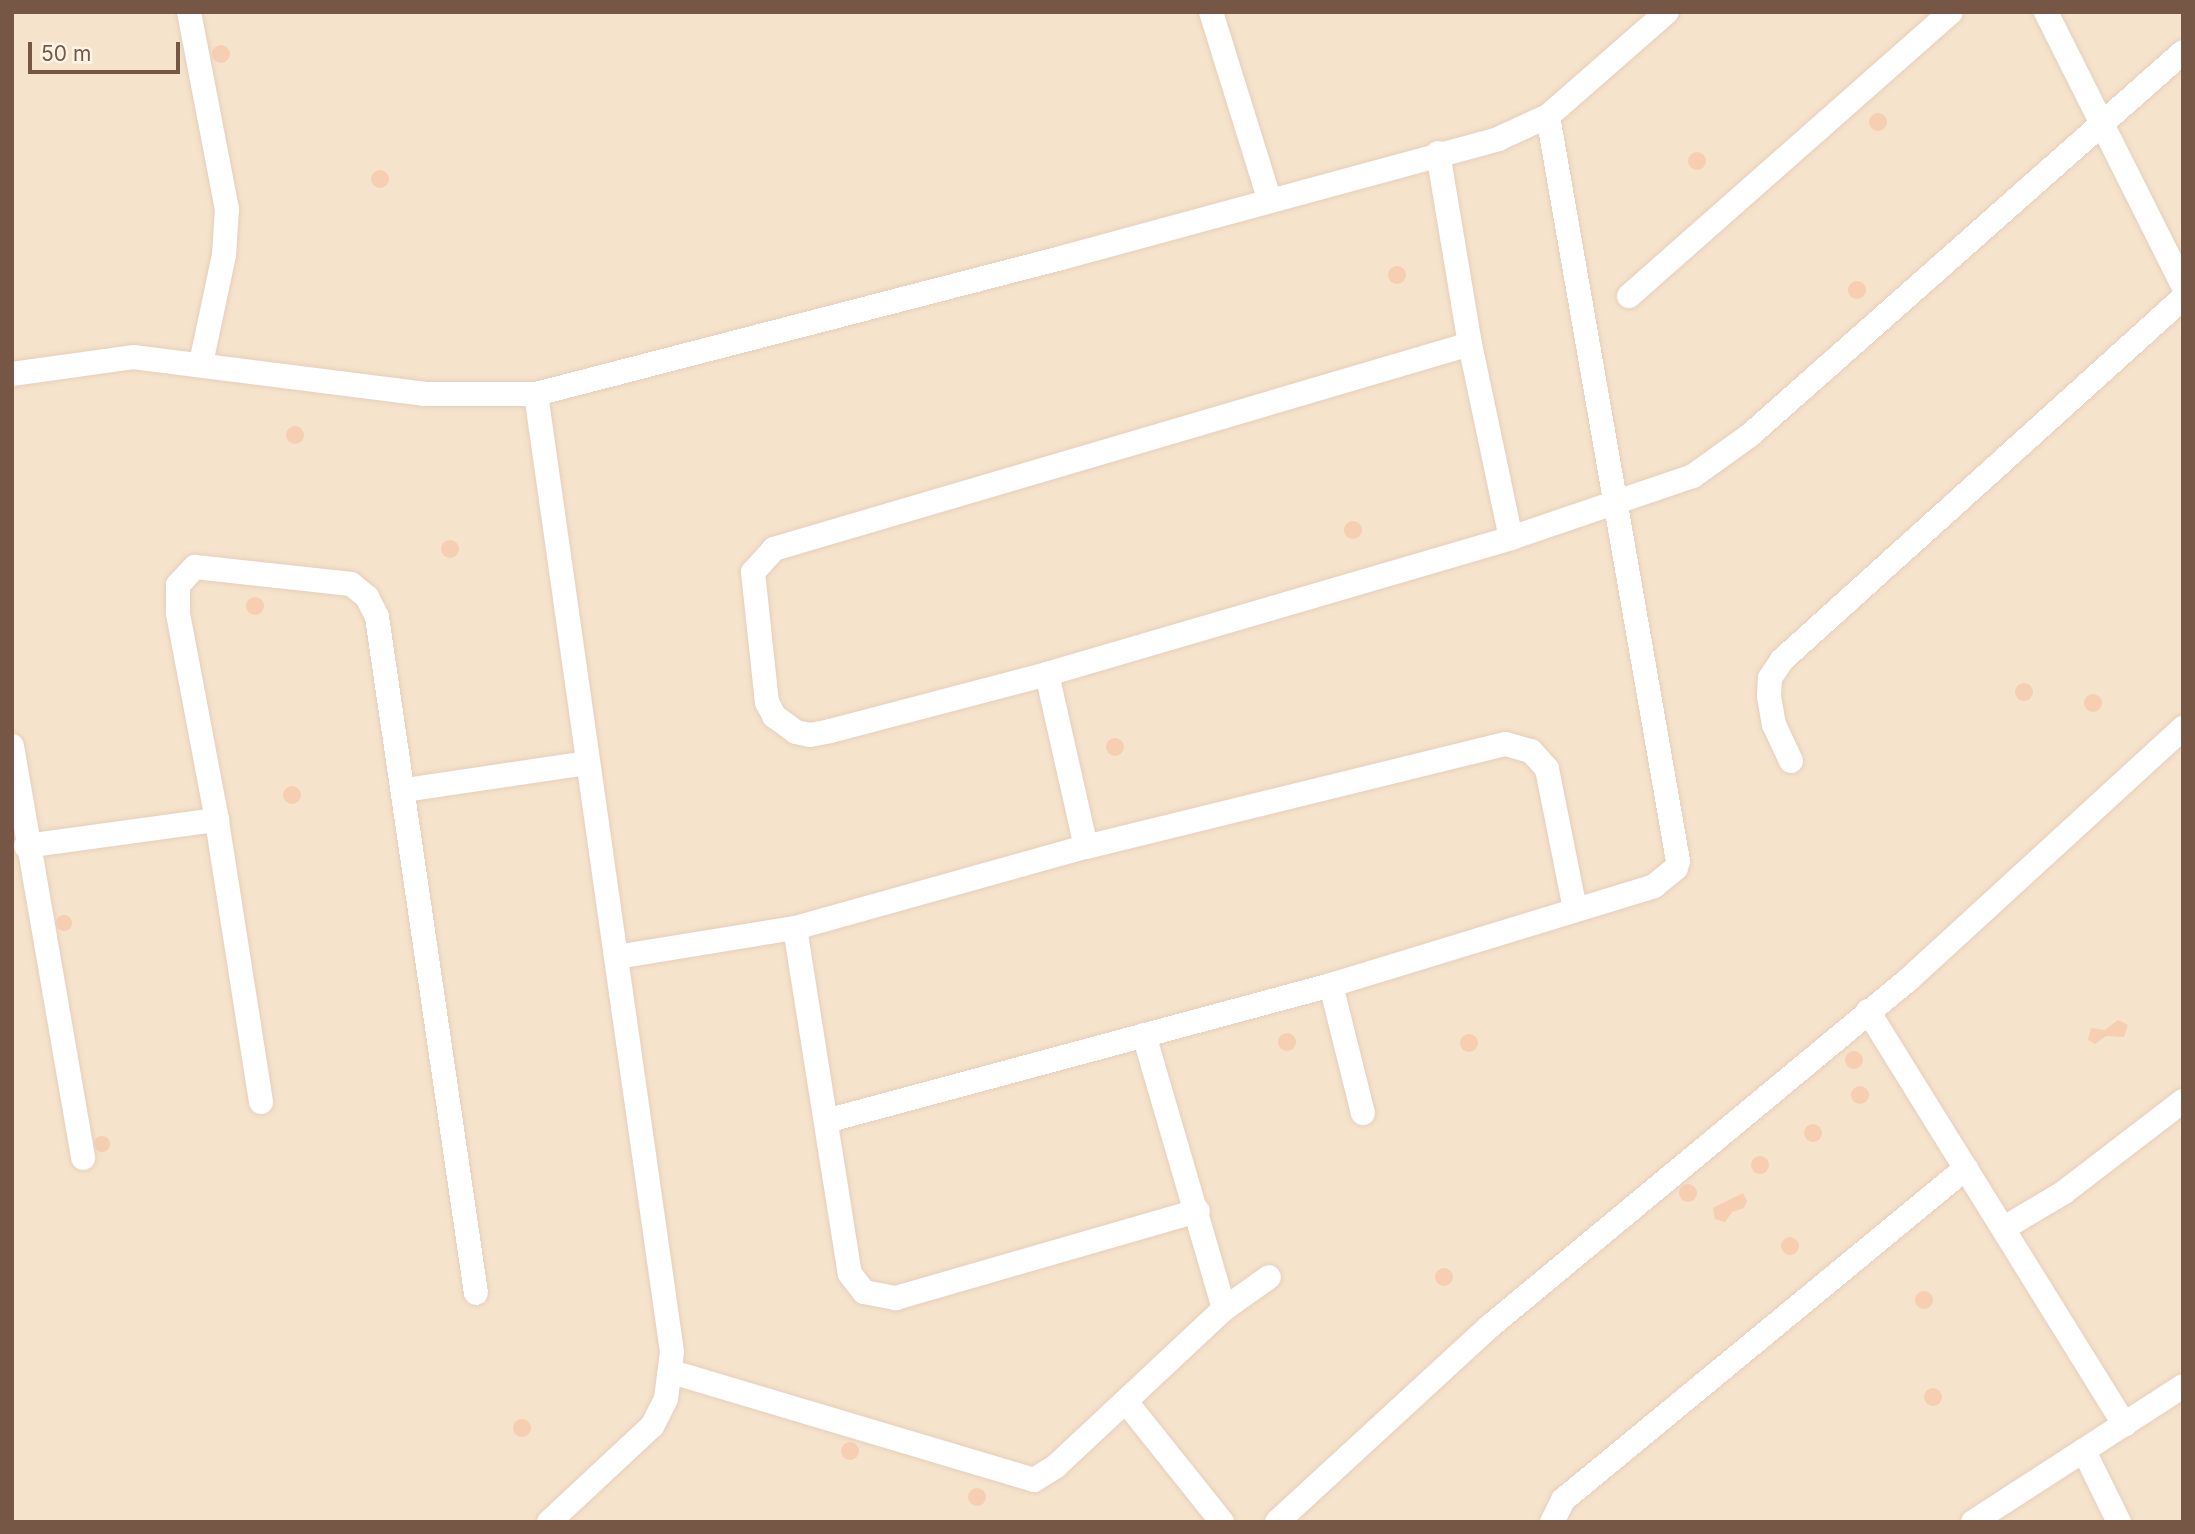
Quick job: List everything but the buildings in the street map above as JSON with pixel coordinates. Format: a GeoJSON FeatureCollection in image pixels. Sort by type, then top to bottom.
{"type":"FeatureCollection","features":[{"type":"Feature","properties":{"kind":"street"},"geometry":{"type":"LineString","coordinates":[[189,12],[227,209],[224,255],[201,363]]}},
{"type":"Feature","properties":{"kind":"street"},"geometry":{"type":"LineString","coordinates":[[12,374],[133,357],[201,363],[424,394],[536,394],[1060,258],[1269,198],[1498,139],[1548,116],[1667,12]]}},
{"type":"Feature","properties":{"kind":"street"},"geometry":{"type":"LineString","coordinates":[[1629,296],[1951,12]]}},
{"type":"Feature","properties":{"kind":"street"},"geometry":{"type":"LineString","coordinates":[[2046,12],[2183,285]]}},
{"type":"Feature","properties":{"kind":"street"},"geometry":{"type":"LineString","coordinates":[[1213,13],[1269,198]]}},
{"type":"Feature","properties":{"kind":"street"},"geometry":{"type":"LineString","coordinates":[[1470,344],[787,544],[761,558],[753,572],[767,702],[774,716],[796,732],[810,735],[830,731],[1047,674],[1511,538],[1693,476],[1720,459],[2183,52]]}},
{"type":"Feature","properties":{"kind":"street"},"geometry":{"type":"LineString","coordinates":[[826,1121],[1331,985],[1654,886],[1678,860],[1548,116]]}},
{"type":"Feature","properties":{"kind":"street"},"geometry":{"type":"LineString","coordinates":[[1438,153],[1470,344],[1511,538]]}},
{"type":"Feature","properties":{"kind":"street"},"geometry":{"type":"LineString","coordinates":[[1791,761],[1774,725],[1769,696],[1770,678],[1782,660],[2183,298]]}},
{"type":"Feature","properties":{"kind":"street"},"geometry":{"type":"LineString","coordinates":[[536,394],[671,1327],[672,1373],[666,1399],[652,1426],[548,1522]]}},
{"type":"Feature","properties":{"kind":"street"},"geometry":{"type":"LineString","coordinates":[[261,1102],[217,820],[178,613],[178,585],[195,568],[341,582],[361,591],[380,628],[476,1293]]}},
{"type":"Feature","properties":{"kind":"street"},"geometry":{"type":"LineString","coordinates":[[1047,674],[1086,847]]}},
{"type":"Feature","properties":{"kind":"street"},"geometry":{"type":"LineString","coordinates":[[1277,1522],[1489,1327],[1868,1011],[2183,728]]}},
{"type":"Feature","properties":{"kind":"street"},"geometry":{"type":"LineString","coordinates":[[617,957],[795,928],[1086,847],[1506,744],[1531,751],[1547,769],[1575,909]]}},
{"type":"Feature","properties":{"kind":"street"},"geometry":{"type":"LineString","coordinates":[[12,746],[26,846],[83,1158]]}},
{"type":"Feature","properties":{"kind":"street"},"geometry":{"type":"LineString","coordinates":[[405,790],[588,763]]}},
{"type":"Feature","properties":{"kind":"street"},"geometry":{"type":"LineString","coordinates":[[26,846],[217,820]]}},
{"type":"Feature","properties":{"kind":"street"},"geometry":{"type":"LineString","coordinates":[[795,928],[850,1273],[855,1285],[872,1297],[896,1298],[1198,1211]]}},
{"type":"Feature","properties":{"kind":"street"},"geometry":{"type":"LineString","coordinates":[[1331,985],[1363,1113]]}},
{"type":"Feature","properties":{"kind":"street"},"geometry":{"type":"LineString","coordinates":[[1868,1011],[2125,1425]]}},
{"type":"Feature","properties":{"kind":"street"},"geometry":{"type":"LineString","coordinates":[[1144,1035],[1198,1211],[1224,1309]]}},
{"type":"Feature","properties":{"kind":"street"},"geometry":{"type":"LineString","coordinates":[[2004,1228],[2063,1193],[2183,1101]]}},
{"type":"Feature","properties":{"kind":"street"},"geometry":{"type":"LineString","coordinates":[[1552,1522],[1563,1500],[1966,1168]]}},
{"type":"Feature","properties":{"kind":"street"},"geometry":{"type":"LineString","coordinates":[[672,1373],[1028,1480],[1042,1477],[1127,1403],[1224,1309],[1269,1277]]}},
{"type":"Feature","properties":{"kind":"street"},"geometry":{"type":"LineString","coordinates":[[1973,1522],[2085,1453],[2183,1386]]}},
{"type":"Feature","properties":{"kind":"street"},"geometry":{"type":"LineString","coordinates":[[1127,1403],[1222,1522]]}},
{"type":"Feature","properties":{"kind":"street"},"geometry":{"type":"LineString","coordinates":[[2085,1453],[2119,1522]]}},
{"type":"Feature","properties":{"kind":"shaded area"},"geometry":{"type":"Polygon","coordinates":[[[12,12],[2183,12],[2183,1522],[12,1522],[12,12]]]}}]}
